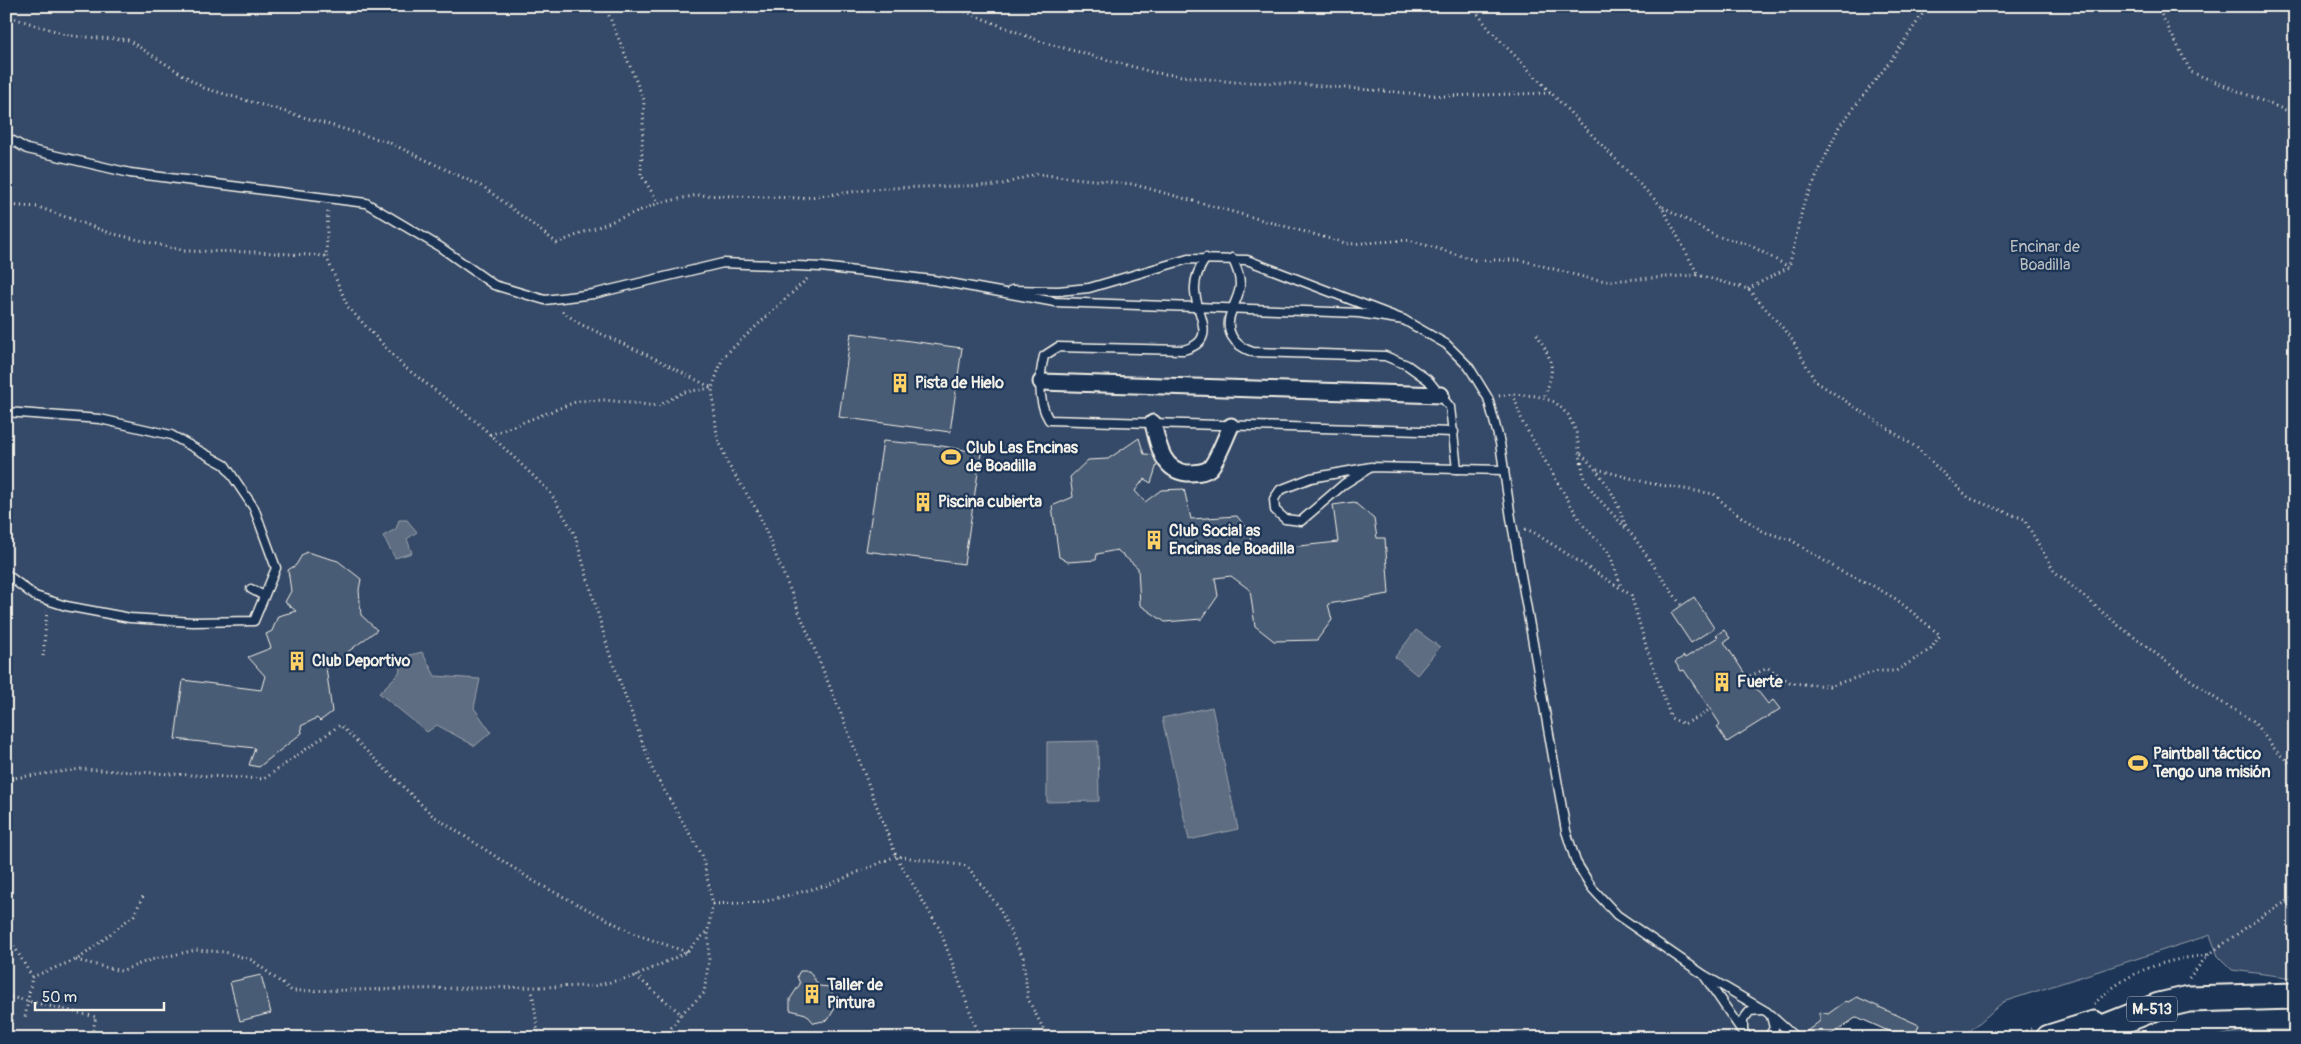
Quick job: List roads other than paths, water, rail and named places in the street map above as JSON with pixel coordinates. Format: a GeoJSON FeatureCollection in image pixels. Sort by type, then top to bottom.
{"type":"FeatureCollection","features":[{"type":"Feature","properties":{"kind":"main road","name":"M-513"},"geometry":{"type":"LineString","coordinates":[[2078,1038],[2159,1006],[2189,999],[2295,996]]}},
{"type":"Feature","properties":{"kind":"main road","name":"M-513"},"geometry":{"type":"LineString","coordinates":[[2108,1038],[2166,1015],[2230,998]]}},
{"type":"Feature","properties":{"kind":"main road"},"geometry":{"type":"LineString","coordinates":[[2045,1032],[2159,1006]]}},
{"type":"Feature","properties":{"kind":"street"},"geometry":{"type":"LineString","coordinates":[[1041,382],[1441,395]]}},
{"type":"Feature","properties":{"kind":"street"},"geometry":{"type":"LineString","coordinates":[[1153,423],[1160,450],[1170,468],[1180,472],[1197,473],[1210,467],[1231,426]]}},
{"type":"Feature","properties":{"kind":"lane"},"geometry":{"type":"LineString","coordinates":[[6,137],[27,149]]}},
{"type":"Feature","properties":{"kind":"lane"},"geometry":{"type":"LineString","coordinates":[[6,144],[130,173],[366,203],[440,247],[494,285],[545,300],[593,294],[723,264],[821,266],[933,280],[1055,302],[1200,309],[1359,313],[1404,320]]}},
{"type":"Feature","properties":{"kind":"lane"},"geometry":{"type":"LineString","coordinates":[[1206,258],[1200,265],[1195,283],[1196,301],[1200,309],[1204,333],[1201,341],[1193,347],[1183,350],[1058,347],[1044,356],[1041,408],[1049,420],[1454,432]]}},
{"type":"Feature","properties":{"kind":"lane"},"geometry":{"type":"LineString","coordinates":[[990,290],[1058,292],[1088,288],[1188,259],[1232,258],[1247,260],[1404,320],[1446,344],[1470,367],[1488,398],[1504,470],[1566,831],[1576,862],[1592,888],[1617,915],[1704,975],[1767,1012],[1796,1038]]}},
{"type":"Feature","properties":{"kind":"lane"},"geometry":{"type":"LineString","coordinates":[[1232,258],[1239,275],[1240,284],[1236,302],[1232,309],[1230,329],[1232,340],[1240,348],[1253,352],[1385,356],[1407,365],[1428,380],[1450,407],[1457,469]]}},
{"type":"Feature","properties":{"kind":"lane"},"geometry":{"type":"LineString","coordinates":[[6,412],[100,419],[170,435],[225,465],[254,508],[276,568],[254,621],[202,622],[130,618],[35,596],[6,574]]}},
{"type":"Feature","properties":{"kind":"lane"},"geometry":{"type":"LineString","coordinates":[[1371,467],[1344,484],[1300,521],[1285,520],[1276,510],[1274,500],[1280,490],[1311,478],[1371,467],[1504,470]]}},
{"type":"Feature","properties":{"kind":"lane"},"geometry":{"type":"LineString","coordinates":[[252,589],[264,596]]}},
{"type":"Feature","properties":{"kind":"lane"},"geometry":{"type":"LineString","coordinates":[[1704,975],[1746,1037]]}},
{"type":"Feature","properties":{"kind":"lane"},"geometry":{"type":"LineString","coordinates":[[1746,1037],[1742,1026],[1746,1015],[1756,1009],[1767,1012],[1774,1022],[1774,1028],[1768,1038]]}},
{"type":"Feature","properties":{"kind":"place","name":"Pista de Hielo"},"geometry":{"type":"Point","coordinates":[900,383]}},
{"type":"Feature","properties":{"kind":"place","name":"Club Las Encinas de Boadilla"},"geometry":{"type":"Point","coordinates":[951,457]}},
{"type":"Feature","properties":{"kind":"place","name":"Piscina cubierta"},"geometry":{"type":"Point","coordinates":[923,502]}},
{"type":"Feature","properties":{"kind":"place","name":"Club Social as Encinas de Boadilla"},"geometry":{"type":"Point","coordinates":[1154,540]}},
{"type":"Feature","properties":{"kind":"place","name":"Club Deportivo"},"geometry":{"type":"Point","coordinates":[297,661]}},
{"type":"Feature","properties":{"kind":"place","name":"Fuerte"},"geometry":{"type":"Point","coordinates":[1722,682]}},
{"type":"Feature","properties":{"kind":"place","name":"Paintball táctico Tengo una misión"},"geometry":{"type":"Point","coordinates":[2138,763]}},
{"type":"Feature","properties":{"kind":"place","name":"Taller de Pintura"},"geometry":{"type":"Point","coordinates":[812,994]}},
{"type":"Feature","properties":{"kind":"park label","name":"Encinar de Boadilla"},"geometry":{"type":"Point","coordinates":[2045,256]}}]}
